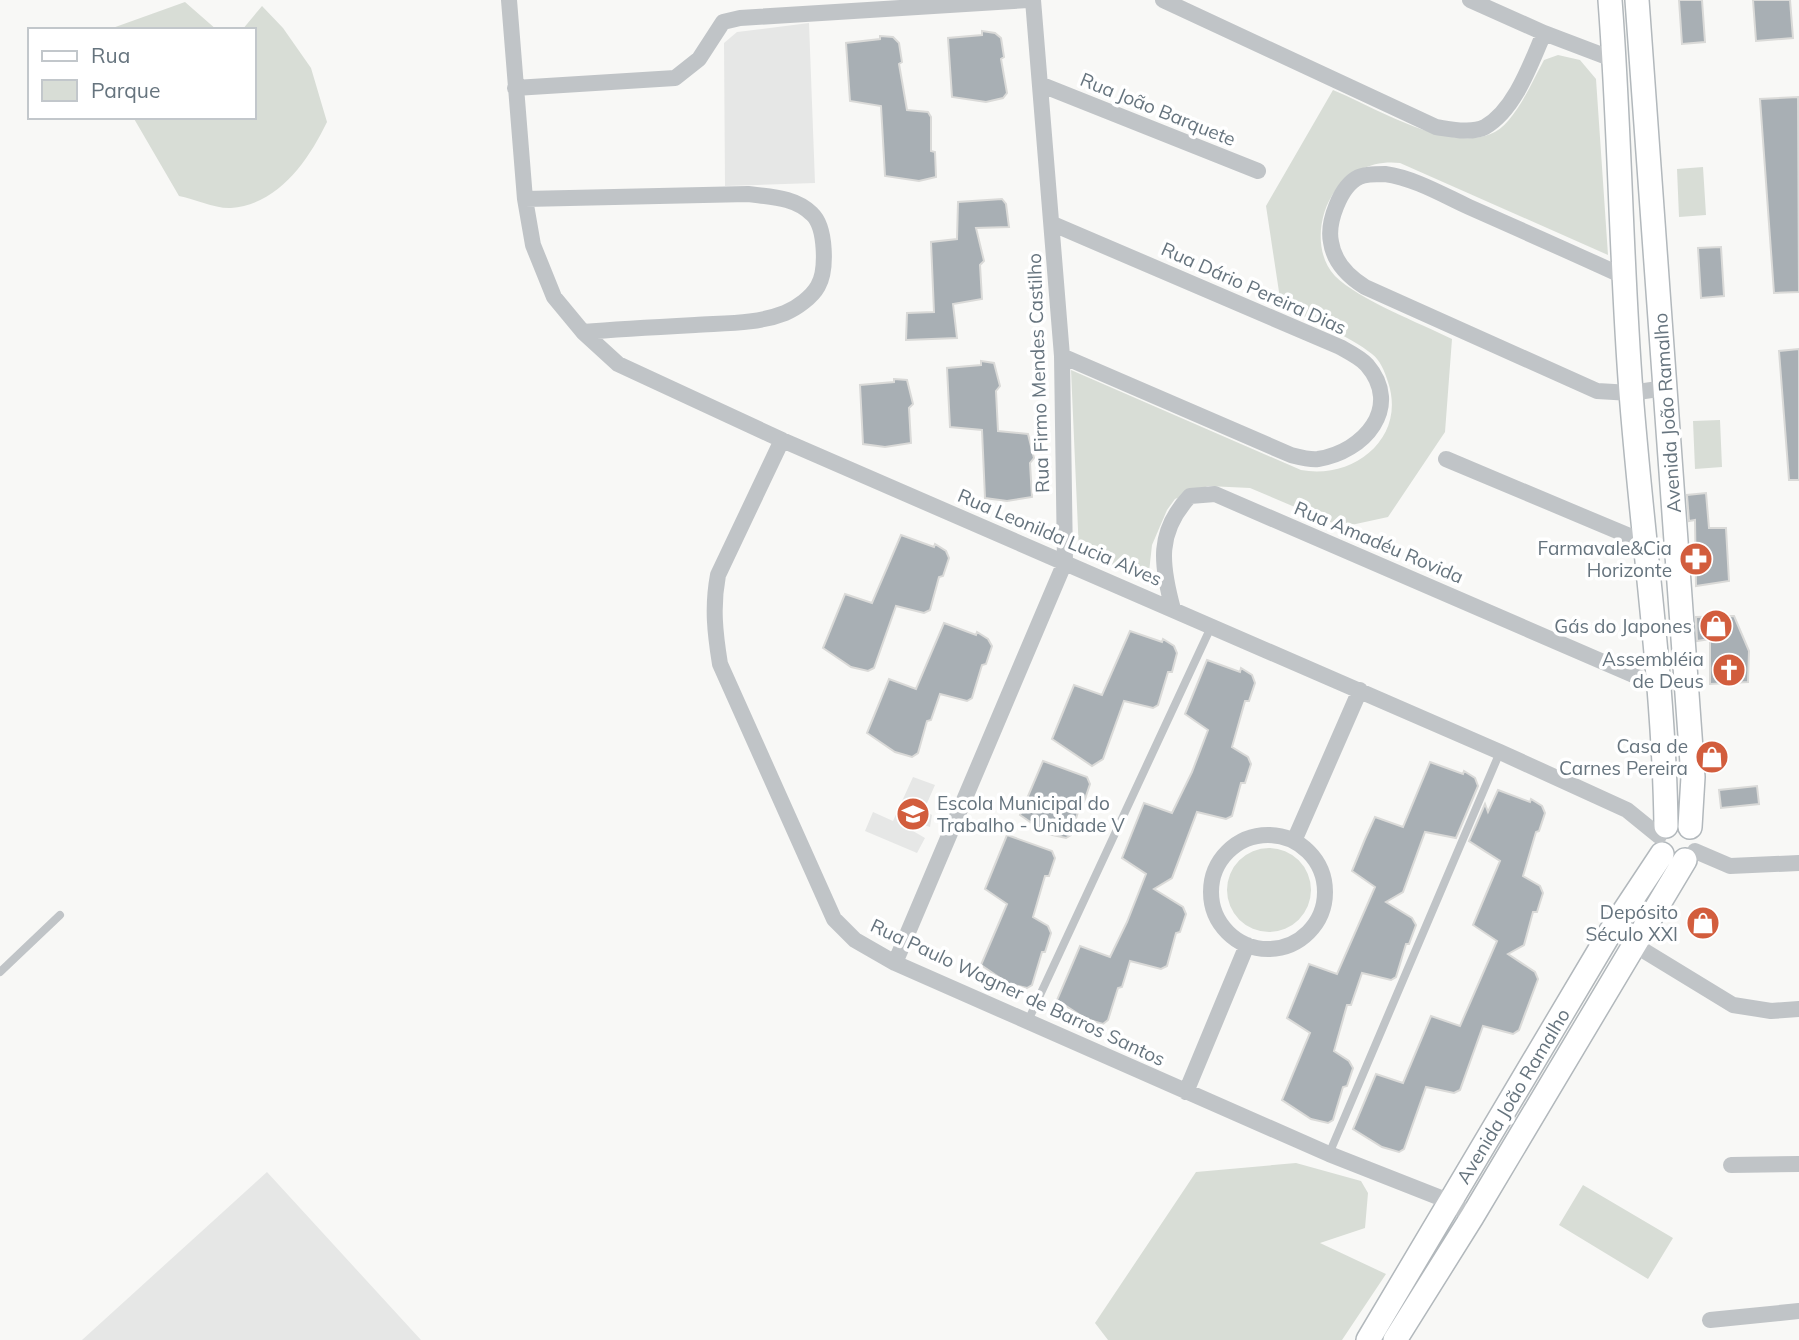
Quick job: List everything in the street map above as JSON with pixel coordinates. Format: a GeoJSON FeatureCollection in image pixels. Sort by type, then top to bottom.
{"type":"FeatureCollection","features":[{"type":"Feature","properties":{"kind":"street","name":"Rua Leonilda Lucia Alves"},"geometry":{"type":"LineString","coordinates":[[509,0],[525,199],[533,245],[554,297],[583,332],[618,364],[782,440],[1500,752],[1627,810],[1662,839]]}},
{"type":"Feature","properties":{"kind":"street"},"geometry":{"type":"LineString","coordinates":[[515,88],[675,78],[699,59],[723,22],[740,18],[810,7],[1028,0]]}},
{"type":"Feature","properties":{"kind":"street","name":"Rua Firmo Mendes Castilho"},"geometry":{"type":"LineString","coordinates":[[895,962],[1065,562],[1062,356],[1033,0]]}},
{"type":"Feature","properties":{"kind":"street"},"geometry":{"type":"LineString","coordinates":[[1163,0],[1436,127],[1451,130],[1485,127],[1519,93],[1544,33]]}},
{"type":"Feature","properties":{"kind":"street"},"geometry":{"type":"LineString","coordinates":[[1470,0],[1544,33],[1615,60]]}},
{"type":"Feature","properties":{"kind":"street","name":"Avenida João Ramalho"},"geometry":{"type":"LineString","coordinates":[[1368,1340],[1611,931],[1662,839],[1661,687],[1631,393],[1610,0]]}},
{"type":"Feature","properties":{"kind":"street","name":"Avenida João Ramalho"},"geometry":{"type":"LineString","coordinates":[[1637,0],[1693,777],[1690,827]]}},
{"type":"Feature","properties":{"kind":"street","name":"Rua João Barquete"},"geometry":{"type":"LineString","coordinates":[[1042,85],[1258,171]]}},
{"type":"Feature","properties":{"kind":"street"},"geometry":{"type":"LineString","coordinates":[[1625,277],[1421,185],[1385,174],[1360,176],[1351,183],[1341,196],[1331,227],[1330,242],[1337,260],[1350,277],[1365,287],[1598,391],[1631,393],[1665,388]]}},
{"type":"Feature","properties":{"kind":"street"},"geometry":{"type":"LineString","coordinates":[[525,199],[766,196],[796,202],[814,215],[821,230],[822,267],[818,286],[806,300],[786,312],[750,322],[583,332]]}},
{"type":"Feature","properties":{"kind":"street","name":"Rua Dário Pereira Dias"},"geometry":{"type":"LineString","coordinates":[[1053,223],[1340,346],[1366,364],[1380,386],[1382,407],[1376,424],[1356,446],[1317,459],[1291,455],[1062,356]]}},
{"type":"Feature","properties":{"kind":"street","name":"Rua Paulo Wagner de Barros Santos"},"geometry":{"type":"LineString","coordinates":[[782,440],[719,575],[713,598],[713,625],[720,664],[834,919],[855,940],[895,962],[1027,1023],[1329,1154],[1451,1202],[1472,1217]]}},
{"type":"Feature","properties":{"kind":"street"},"geometry":{"type":"LineString","coordinates":[[1446,459],[1646,543]]}},
{"type":"Feature","properties":{"kind":"street","name":"Rua Amadéu Rovida"},"geometry":{"type":"LineString","coordinates":[[1172,609],[1163,559],[1166,535],[1175,512],[1190,496],[1215,494],[1661,687]]}},
{"type":"Feature","properties":{"kind":"street"},"geometry":{"type":"LineString","coordinates":[[1294,841],[1360,691]]}},
{"type":"Feature","properties":{"kind":"street"},"geometry":{"type":"LineString","coordinates":[[1690,855],[1697,838],[1690,827],[1678,822],[1662,839],[1672,860],[1690,855],[1730,866],[1799,863]]}},
{"type":"Feature","properties":{"kind":"street"},"geometry":{"type":"LineString","coordinates":[[1274,835],[1294,841],[1310,852],[1321,868],[1326,887],[1320,915],[1303,938],[1285,947],[1266,949],[1247,945],[1229,934],[1217,918],[1211,899],[1212,878],[1220,859],[1235,845],[1244,841],[1274,835]]}},
{"type":"Feature","properties":{"kind":"street","name":"Avenida João Ramalho"},"geometry":{"type":"LineString","coordinates":[[1395,1340],[1472,1217],[1633,944],[1690,855]]}},
{"type":"Feature","properties":{"kind":"street"},"geometry":{"type":"LineString","coordinates":[[1633,944],[1733,1005],[1771,1011],[1799,1009]]}},
{"type":"Feature","properties":{"kind":"street"},"geometry":{"type":"LineString","coordinates":[[1186,1091],[1247,945]]}},
{"type":"Feature","properties":{"kind":"street"},"geometry":{"type":"LineString","coordinates":[[1731,1165],[1799,1164]]}},
{"type":"Feature","properties":{"kind":"street"},"geometry":{"type":"LineString","coordinates":[[1710,1320],[1799,1311]]}},
{"type":"Feature","properties":{"kind":"lane"},"geometry":{"type":"LineString","coordinates":[[1027,1023],[1211,627]]}},
{"type":"Feature","properties":{"kind":"lane"},"geometry":{"type":"LineString","coordinates":[[1329,1154],[1500,752]]}},
{"type":"Feature","properties":{"kind":"lane"},"geometry":{"type":"LineString","coordinates":[[0,972],[60,915]]}},
{"type":"Feature","properties":{"kind":"shaded area"},"geometry":{"type":"Polygon","coordinates":[[[809,23],[815,183],[725,186],[724,43],[737,32],[809,23]]]}},
{"type":"Feature","properties":{"kind":"shaded area","name":"Escola Municipal do Trabalho - Unidade V"},"geometry":{"type":"Polygon","coordinates":[[[913,777],[935,785],[924,810],[932,815],[930,827],[918,823],[913,831],[925,838],[917,853],[865,831],[873,812],[893,821],[913,777]]]}},
{"type":"Feature","properties":{"kind":"shaded area"},"geometry":{"type":"Polygon","coordinates":[[[267,1172],[421,1340],[82,1340],[267,1172]]]}},
{"type":"Feature","properties":{"kind":"green space"},"geometry":{"type":"Polygon","coordinates":[[[185,2],[215,28],[113,28],[185,2]]]}},
{"type":"Feature","properties":{"kind":"green space"},"geometry":{"type":"Polygon","coordinates":[[[262,6],[283,28],[311,68],[327,122],[301,165],[277,189],[248,205],[225,208],[179,196],[134,119],[256,119],[256,28],[244,28],[262,6]]]}},
{"type":"Feature","properties":{"kind":"green space"},"geometry":{"type":"Polygon","coordinates":[[[1558,55],[1580,60],[1596,79],[1608,255],[1400,163],[1381,163],[1356,172],[1341,184],[1329,200],[1322,222],[1321,246],[1328,267],[1335,276],[1359,294],[1452,339],[1445,432],[1388,517],[1342,527],[1250,488],[1208,486],[1175,499],[1167,510],[1152,545],[1148,581],[1079,552],[1071,370],[1301,470],[1339,468],[1371,451],[1383,437],[1390,421],[1392,402],[1384,370],[1375,357],[1363,347],[1281,305],[1266,206],[1333,90],[1423,130],[1471,138],[1491,134],[1508,121],[1523,100],[1544,60],[1558,55]]]}},
{"type":"Feature","properties":{"kind":"green space"},"geometry":{"type":"Polygon","coordinates":[[[1703,167],[1706,215],[1679,217],[1677,169],[1703,167]]]}},
{"type":"Feature","properties":{"kind":"green space"},"geometry":{"type":"Polygon","coordinates":[[[1720,420],[1722,467],[1695,469],[1693,421],[1720,420]]]}},
{"type":"Feature","properties":{"kind":"green space"},"geometry":{"type":"Polygon","coordinates":[[[1261,848],[1277,848],[1293,855],[1304,866],[1311,882],[1308,906],[1299,920],[1277,932],[1261,932],[1245,925],[1234,914],[1227,898],[1227,882],[1234,866],[1245,855],[1261,848]]]}},
{"type":"Feature","properties":{"kind":"green space"},"geometry":{"type":"Polygon","coordinates":[[[1296,1163],[1361,1181],[1368,1193],[1365,1228],[1320,1243],[1386,1274],[1342,1340],[1108,1340],[1095,1323],[1196,1172],[1296,1163]]]}},
{"type":"Feature","properties":{"kind":"green space"},"geometry":{"type":"Polygon","coordinates":[[[1583,1185],[1673,1238],[1648,1279],[1559,1225],[1583,1185]]]}},
{"type":"Feature","properties":{"kind":"building"},"geometry":{"type":"Polygon","coordinates":[[[1679,0],[1702,0],[1705,42],[1682,44],[1679,0]]]}},
{"type":"Feature","properties":{"kind":"building"},"geometry":{"type":"Polygon","coordinates":[[[1753,0],[1790,0],[1793,38],[1756,41],[1753,0]]]}},
{"type":"Feature","properties":{"kind":"building"},"geometry":{"type":"Polygon","coordinates":[[[982,31],[995,33],[1001,38],[1004,57],[1001,59],[1007,93],[1003,98],[986,102],[952,97],[948,38],[982,35],[982,31]]]}},
{"type":"Feature","properties":{"kind":"building"},"geometry":{"type":"Polygon","coordinates":[[[880,36],[893,37],[899,43],[902,62],[899,64],[907,110],[928,112],[931,117],[931,151],[935,152],[936,177],[919,181],[885,176],[881,106],[850,101],[846,43],[880,39],[880,36]]]}},
{"type":"Feature","properties":{"kind":"building"},"geometry":{"type":"Polygon","coordinates":[[[1798,97],[1799,292],[1774,293],[1760,99],[1798,97]]]}},
{"type":"Feature","properties":{"kind":"building"},"geometry":{"type":"Polygon","coordinates":[[[1002,199],[1006,204],[1009,227],[976,228],[984,261],[980,265],[982,299],[953,304],[957,338],[906,340],[907,313],[934,312],[931,242],[957,239],[958,202],[1002,199]]]}},
{"type":"Feature","properties":{"kind":"building"},"geometry":{"type":"Polygon","coordinates":[[[1721,247],[1724,296],[1701,298],[1698,248],[1721,247]]]}},
{"type":"Feature","properties":{"kind":"building"},"geometry":{"type":"Polygon","coordinates":[[[1799,349],[1799,480],[1789,480],[1779,351],[1799,349]]]}},
{"type":"Feature","properties":{"kind":"building"},"geometry":{"type":"Polygon","coordinates":[[[981,361],[994,363],[1000,386],[996,391],[998,431],[1028,434],[1034,458],[1030,463],[1032,497],[1007,501],[985,498],[982,430],[950,427],[947,368],[981,365],[981,361]]]}},
{"type":"Feature","properties":{"kind":"building"},"geometry":{"type":"Polygon","coordinates":[[[894,379],[907,380],[913,404],[909,408],[911,443],[885,447],[863,444],[860,385],[894,382],[894,379]]]}},
{"type":"Feature","properties":{"kind":"building"},"geometry":{"type":"Polygon","coordinates":[[[1706,493],[1709,528],[1726,528],[1729,581],[1696,586],[1695,520],[1689,521],[1687,495],[1706,493]]]}},
{"type":"Feature","properties":{"kind":"building"},"geometry":{"type":"Polygon","coordinates":[[[901,535],[934,547],[935,544],[946,551],[949,558],[943,576],[939,577],[930,610],[924,613],[896,606],[874,668],[868,671],[851,667],[823,648],[845,594],[872,603],[901,535]]]}},
{"type":"Feature","properties":{"kind":"building"},"geometry":{"type":"Polygon","coordinates":[[[1734,616],[1749,651],[1748,682],[1710,684],[1710,639],[1697,641],[1696,617],[1734,616]]]}},
{"type":"Feature","properties":{"kind":"building"},"geometry":{"type":"Polygon","coordinates":[[[944,623],[976,635],[977,632],[988,639],[992,646],[986,664],[982,665],[972,698],[967,701],[940,694],[931,720],[927,721],[918,753],[912,757],[895,752],[867,733],[889,679],[916,689],[944,623]]]}},
{"type":"Feature","properties":{"kind":"building"},"geometry":{"type":"Polygon","coordinates":[[[1130,631],[1162,642],[1163,639],[1174,646],[1177,653],[1172,672],[1168,672],[1158,705],[1153,708],[1124,701],[1103,759],[1092,766],[1052,739],[1074,685],[1102,695],[1130,631]]]}},
{"type":"Feature","properties":{"kind":"building"},"geometry":{"type":"Polygon","coordinates":[[[1207,660],[1240,672],[1241,668],[1252,675],[1255,683],[1249,701],[1245,701],[1232,747],[1248,757],[1251,764],[1245,783],[1241,783],[1232,816],[1226,819],[1197,812],[1172,878],[1154,889],[1183,907],[1186,914],[1180,932],[1176,933],[1167,966],[1161,969],[1130,961],[1108,1020],[1103,1024],[1086,1019],[1057,1000],[1080,946],[1110,957],[1127,922],[1146,874],[1122,858],[1144,803],[1172,813],[1192,772],[1208,730],[1185,714],[1207,660]]]}},
{"type":"Feature","properties":{"kind":"building"},"geometry":{"type":"Polygon","coordinates":[[[1043,761],[1087,777],[1090,784],[1084,802],[1081,802],[1071,835],[1066,838],[1048,834],[1020,815],[1043,761]]]}},
{"type":"Feature","properties":{"kind":"building"},"geometry":{"type":"Polygon","coordinates":[[[1430,762],[1463,774],[1464,771],[1475,778],[1478,786],[1456,838],[1425,832],[1403,892],[1386,902],[1412,918],[1416,925],[1409,944],[1406,944],[1396,977],[1391,980],[1362,973],[1351,1005],[1347,1005],[1334,1051],[1349,1061],[1353,1068],[1347,1086],[1343,1087],[1333,1120],[1328,1123],[1311,1119],[1282,1100],[1310,1033],[1287,1018],[1309,964],[1337,974],[1375,887],[1352,871],[1365,839],[1375,817],[1403,827],[1430,762]]]}},
{"type":"Feature","properties":{"kind":"building"},"geometry":{"type":"Polygon","coordinates":[[[1757,786],[1759,804],[1721,808],[1719,790],[1757,786]]]}},
{"type":"Feature","properties":{"kind":"building"},"geometry":{"type":"Polygon","coordinates":[[[1498,790],[1530,802],[1531,799],[1542,806],[1545,813],[1539,831],[1536,832],[1523,876],[1540,886],[1543,893],[1537,912],[1533,912],[1524,945],[1508,954],[1535,972],[1538,979],[1519,1030],[1513,1034],[1483,1026],[1460,1090],[1454,1093],[1426,1087],[1404,1149],[1399,1152],[1382,1147],[1353,1129],[1376,1074],[1403,1083],[1431,1016],[1460,1026],[1497,941],[1473,925],[1500,861],[1469,841],[1485,804],[1488,812],[1498,790]]]}},
{"type":"Feature","properties":{"kind":"building"},"geometry":{"type":"Polygon","coordinates":[[[1007,835],[1052,851],[1055,858],[1049,876],[1045,876],[1033,917],[1048,926],[1051,933],[1032,985],[1027,988],[1009,984],[981,965],[1007,904],[985,889],[1007,835]]]}},
{"type":"Feature","properties":{"kind":"place","name":"Farmavale&Cia Horizonte"},"geometry":{"type":"Point","coordinates":[1696,559]}},
{"type":"Feature","properties":{"kind":"place","name":"Gás do Japones"},"geometry":{"type":"Point","coordinates":[1716,626]}},
{"type":"Feature","properties":{"kind":"place","name":"Assembléia de Deus"},"geometry":{"type":"Point","coordinates":[1729,670]}},
{"type":"Feature","properties":{"kind":"place","name":"Casa de Carnes Pereira"},"geometry":{"type":"Point","coordinates":[1712,757]}},
{"type":"Feature","properties":{"kind":"place","name":"Escola Municipal do Trabalho - Unidade V"},"geometry":{"type":"Point","coordinates":[913,814]}},
{"type":"Feature","properties":{"kind":"place","name":"Depósito Século XXI"},"geometry":{"type":"Point","coordinates":[1703,923]}}]}
